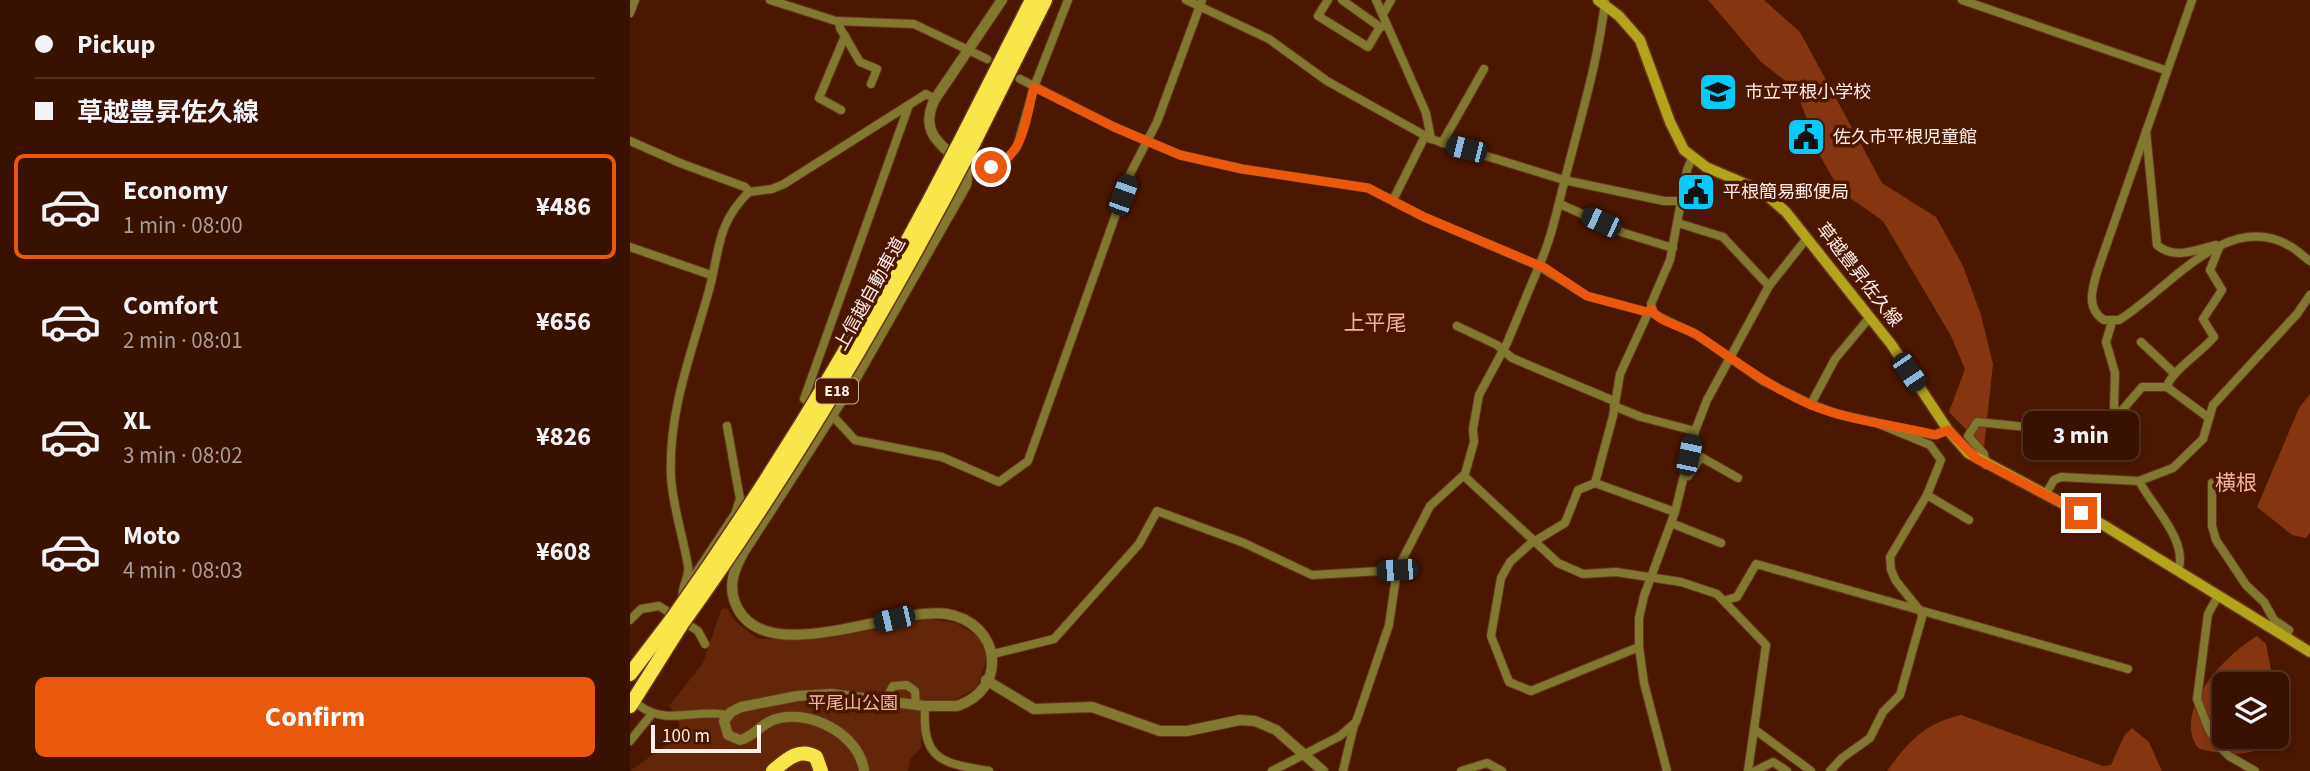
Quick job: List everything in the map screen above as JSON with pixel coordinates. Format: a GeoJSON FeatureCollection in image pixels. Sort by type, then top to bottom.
{"type":"FeatureCollection","features":[{"type":"Feature","properties":{"kind":"highway","name":"上信越自動車道"},"geometry":{"type":"LineString","coordinates":[[630,694],[758,514],[844,379],[908,267],[1032,0]]}},
{"type":"Feature","properties":{"kind":"highway","name":"上信越自動車道"},"geometry":{"type":"LineString","coordinates":[[967,141],[1045,0]]}},
{"type":"Feature","properties":{"kind":"highway","name":"上信越自動車道"},"geometry":{"type":"LineString","coordinates":[[630,674],[682,623]]}},
{"type":"Feature","properties":{"kind":"highway"},"geometry":{"type":"LineString","coordinates":[[635,706],[682,623]]}},
{"type":"Feature","properties":{"kind":"highway"},"geometry":{"type":"LineString","coordinates":[[773,771],[790,757],[804,753],[816,757],[821,771]]}},
{"type":"Feature","properties":{"kind":"main road"},"geometry":{"type":"LineString","coordinates":[[1603,2],[1640,40],[1673,128],[1684,150],[1692,158]]}},
{"type":"Feature","properties":{"kind":"main road","name":"草越豊昇佐久線"},"geometry":{"type":"LineString","coordinates":[[1692,158],[1768,195],[1807,237],[1870,317],[1948,430],[1968,453],[2178,571],[2310,652]]}},
{"type":"Feature","properties":{"kind":"street"},"geometry":{"type":"LineString","coordinates":[[630,13],[635,0]]}},
{"type":"Feature","properties":{"kind":"street"},"geometry":{"type":"LineString","coordinates":[[770,0],[839,21],[915,24],[987,60]]}},
{"type":"Feature","properties":{"kind":"street"},"geometry":{"type":"LineString","coordinates":[[967,172],[933,136],[929,120],[935,99],[971,51],[1002,0]]}},
{"type":"Feature","properties":{"kind":"street"},"geometry":{"type":"LineString","coordinates":[[967,172],[979,167],[1002,164],[1011,158],[1023,129],[1034,87],[1068,0]]}},
{"type":"Feature","properties":{"kind":"street"},"geometry":{"type":"LineString","coordinates":[[1186,0],[1201,4],[1269,39],[1327,81],[1428,138],[1564,180],[1664,201],[1682,201]]}},
{"type":"Feature","properties":{"kind":"street"},"geometry":{"type":"LineString","coordinates":[[1328,0],[1318,16],[1368,47],[1384,27]]}},
{"type":"Feature","properties":{"kind":"street"},"geometry":{"type":"LineString","coordinates":[[1342,0],[1384,27]]}},
{"type":"Feature","properties":{"kind":"street"},"geometry":{"type":"LineString","coordinates":[[1376,0],[1384,27],[1426,113],[1428,138],[1393,200]]}},
{"type":"Feature","properties":{"kind":"street"},"geometry":{"type":"LineString","coordinates":[[1382,14],[1391,0]]}},
{"type":"Feature","properties":{"kind":"street"},"geometry":{"type":"LineString","coordinates":[[1962,0],[2165,70]]}},
{"type":"Feature","properties":{"kind":"street"},"geometry":{"type":"LineString","coordinates":[[2192,0],[2145,128],[2092,291],[2096,314],[2112,322],[2123,318],[2185,267],[2219,248],[2246,238],[2266,238],[2288,245],[2310,261]]}},
{"type":"Feature","properties":{"kind":"street"},"geometry":{"type":"LineString","coordinates":[[1343,771],[1354,725],[1389,625],[1397,570],[1430,506],[1464,476],[1474,442],[1473,429],[1479,395],[1503,350],[1555,228],[1564,180],[1593,80],[1603,2]]}},
{"type":"Feature","properties":{"kind":"street"},"geometry":{"type":"LineString","coordinates":[[909,105],[804,400],[834,415],[849,437],[855,440],[942,457],[999,482],[1028,461],[1131,172],[1149,142],[1201,4]]}},
{"type":"Feature","properties":{"kind":"street"},"geometry":{"type":"LineString","coordinates":[[839,21],[860,62],[877,69],[871,83]]}},
{"type":"Feature","properties":{"kind":"street"},"geometry":{"type":"LineString","coordinates":[[841,110],[820,98],[845,36]]}},
{"type":"Feature","properties":{"kind":"street"},"geometry":{"type":"LineString","coordinates":[[1442,143],[1484,69]]}},
{"type":"Feature","properties":{"kind":"street"},"geometry":{"type":"LineString","coordinates":[[1020,79],[1180,155],[1212,163],[1355,185],[1393,200],[1424,217],[1539,266],[1587,296],[1649,310],[1657,317],[1689,331],[1763,381],[1811,404],[1873,422],[1936,435],[1948,430]]}},
{"type":"Feature","properties":{"kind":"street"},"geometry":{"type":"LineString","coordinates":[[682,623],[681,593],[689,570],[673,501],[672,433],[676,404],[727,219],[748,192],[772,189],[784,184],[926,94],[935,99]]}},
{"type":"Feature","properties":{"kind":"street"},"geometry":{"type":"LineString","coordinates":[[2145,128],[2157,244],[2163,250],[2180,254],[2216,245],[2219,248]]}},
{"type":"Feature","properties":{"kind":"street"},"geometry":{"type":"LineString","coordinates":[[630,141],[745,187],[748,192]]}},
{"type":"Feature","properties":{"kind":"street"},"geometry":{"type":"LineString","coordinates":[[1595,483],[1623,367],[1673,248],[1687,170],[1692,158]]}},
{"type":"Feature","properties":{"kind":"street"},"geometry":{"type":"LineString","coordinates":[[635,706],[663,718],[709,712],[728,715],[750,705],[809,695],[950,708],[965,704],[978,694],[986,680],[993,654],[981,629],[970,621],[947,614],[919,614],[844,630],[795,633],[762,628],[746,620],[739,610],[732,588],[740,559],[834,415],[964,189],[967,172]]}},
{"type":"Feature","properties":{"kind":"street"},"geometry":{"type":"LineString","coordinates":[[1560,204],[1624,233],[1673,248]]}},
{"type":"Feature","properties":{"kind":"street"},"geometry":{"type":"LineString","coordinates":[[1678,223],[1723,237],[1769,286]]}},
{"type":"Feature","properties":{"kind":"street"},"geometry":{"type":"LineString","coordinates":[[1667,771],[1639,647],[1639,618],[1675,512],[1695,431],[1728,358],[1769,286],[1807,237]]}},
{"type":"Feature","properties":{"kind":"street"},"geometry":{"type":"LineString","coordinates":[[630,247],[711,275]]}},
{"type":"Feature","properties":{"kind":"street"},"geometry":{"type":"LineString","coordinates":[[2167,387],[2175,374],[2200,354],[2214,337],[2203,319],[2222,290],[2210,270],[2219,248]]}},
{"type":"Feature","properties":{"kind":"street"},"geometry":{"type":"LineString","coordinates":[[2045,495],[2054,480],[2061,477],[2140,481],[2167,472],[2178,464],[2203,439],[2213,405],[2297,314],[2310,295]]}},
{"type":"Feature","properties":{"kind":"street"},"geometry":{"type":"LineString","coordinates":[[1811,404],[1835,359],[1870,317]]}},
{"type":"Feature","properties":{"kind":"street"},"geometry":{"type":"LineString","coordinates":[[2112,322],[2106,342],[2115,373],[2114,407],[2118,415]]}},
{"type":"Feature","properties":{"kind":"street"},"geometry":{"type":"LineString","coordinates":[[1457,326],[1503,350],[1512,358],[1641,417],[1695,431]]}},
{"type":"Feature","properties":{"kind":"street"},"geometry":{"type":"LineString","coordinates":[[2141,342],[2175,374]]}},
{"type":"Feature","properties":{"kind":"street"},"geometry":{"type":"LineString","coordinates":[[1986,465],[1984,454],[1968,436],[1977,422],[2055,430],[2118,415],[2141,387],[2167,387],[2209,418]]}},
{"type":"Feature","properties":{"kind":"street"},"geometry":{"type":"LineString","coordinates":[[1830,771],[1842,758],[1870,738],[1883,712],[1900,695],[1922,617],[1896,581],[1890,561],[1894,547],[1927,495],[1940,467],[1938,452],[1930,445],[1873,422]]}},
{"type":"Feature","properties":{"kind":"street"},"geometry":{"type":"LineString","coordinates":[[681,593],[735,514],[740,499],[727,426]]}},
{"type":"Feature","properties":{"kind":"street"},"geometry":{"type":"LineString","coordinates":[[1684,479],[1701,457],[1738,478]]}},
{"type":"Feature","properties":{"kind":"street"},"geometry":{"type":"LineString","coordinates":[[1464,476],[1548,558],[1583,574],[1616,572],[1650,580],[1681,582],[1717,594],[1726,600],[1766,646],[1748,771]]}},
{"type":"Feature","properties":{"kind":"street"},"geometry":{"type":"LineString","coordinates":[[2140,481],[2175,540],[2180,556],[2178,571]]}},
{"type":"Feature","properties":{"kind":"street"},"geometry":{"type":"LineString","coordinates":[[1639,647],[1531,691],[1509,682],[1491,636],[1495,604],[1505,569],[1533,542],[1565,523],[1578,489],[1595,483],[1675,512]]}},
{"type":"Feature","properties":{"kind":"street"},"geometry":{"type":"LineString","coordinates":[[2212,483],[2216,540],[2246,585],[2264,602],[2274,620],[2289,631],[2286,636]]}},
{"type":"Feature","properties":{"kind":"street"},"geometry":{"type":"LineString","coordinates":[[1927,495],[1969,520]]}},
{"type":"Feature","properties":{"kind":"street"},"geometry":{"type":"LineString","coordinates":[[993,654],[1054,639],[1139,544],[1157,511],[1244,543],[1312,575],[1397,570]]}},
{"type":"Feature","properties":{"kind":"street"},"geometry":{"type":"LineString","coordinates":[[1671,523],[1721,543]]}},
{"type":"Feature","properties":{"kind":"street"},"geometry":{"type":"LineString","coordinates":[[1726,600],[1737,597],[1756,564],[2128,669]]}},
{"type":"Feature","properties":{"kind":"street"},"geometry":{"type":"LineString","coordinates":[[2218,596],[2208,614],[2197,699],[2208,730],[2220,747],[2229,757],[2255,771]]}},
{"type":"Feature","properties":{"kind":"street"},"geometry":{"type":"LineString","coordinates":[[630,620],[637,611],[655,605],[682,623],[705,644]]}},
{"type":"Feature","properties":{"kind":"street"},"geometry":{"type":"LineString","coordinates":[[986,680],[1034,709],[1092,707],[1160,731],[1187,731],[1240,720],[1255,721],[1276,730],[1323,771]]}},
{"type":"Feature","properties":{"kind":"street"},"geometry":{"type":"LineString","coordinates":[[885,700],[893,686],[904,684],[915,691],[921,705],[926,737],[934,754],[950,764],[989,771]]}},
{"type":"Feature","properties":{"kind":"street"},"geometry":{"type":"LineString","coordinates":[[630,741],[651,715]]}},
{"type":"Feature","properties":{"kind":"street"},"geometry":{"type":"LineString","coordinates":[[728,715],[724,728],[728,735],[736,739],[748,737],[777,718],[798,718],[822,725],[852,742],[860,754],[864,771]]}},
{"type":"Feature","properties":{"kind":"street"},"geometry":{"type":"LineString","coordinates":[[1272,771],[1354,725]]}},
{"type":"Feature","properties":{"kind":"street"},"geometry":{"type":"LineString","coordinates":[[1754,729],[1811,771]]}},
{"type":"Feature","properties":{"kind":"street"},"geometry":{"type":"LineString","coordinates":[[1755,771],[1773,762],[1787,771]]}},
{"type":"Feature","properties":{"kind":"street"},"geometry":{"type":"LineString","coordinates":[[1461,771],[1487,764],[1502,771]]}},
{"type":"Feature","properties":{"kind":"green space","name":"平尾山公園"},"geometry":{"type":"Polygon","coordinates":[[[722,608],[728,609],[736,622],[758,639],[828,638],[930,619],[956,623],[981,638],[987,659],[977,687],[950,703],[922,702],[921,748],[910,759],[908,771],[630,771],[671,742],[680,725],[670,705],[703,663],[722,608]]]}},
{"type":"Feature","properties":{"kind":"shaded area"},"geometry":{"type":"Polygon","coordinates":[[[1708,0],[1764,0],[1800,32],[1882,183],[1936,217],[1963,266],[1981,315],[1993,364],[1984,448],[1949,412],[1965,369],[1951,336],[1883,221],[1840,191],[1819,154],[1796,89],[1761,62],[1708,0]]]}},
{"type":"Feature","properties":{"kind":"shaded area"},"geometry":{"type":"Polygon","coordinates":[[[2310,394],[2310,533],[2306,538],[2292,535],[2257,507],[2299,408],[2310,394]]]}},
{"type":"Feature","properties":{"kind":"shaded area"},"geometry":{"type":"Polygon","coordinates":[[[2257,636],[2266,644],[2272,672],[2216,672],[2231,656],[2257,636]]]}},
{"type":"Feature","properties":{"kind":"shaded area"},"geometry":{"type":"Polygon","coordinates":[[[2212,677],[2212,749],[2257,749],[2227,754],[2198,748],[2192,733],[2192,717],[2212,677]]]}},
{"type":"Feature","properties":{"kind":"shaded area"},"geometry":{"type":"Polygon","coordinates":[[[1961,715],[2103,766],[2111,765],[2124,736],[2132,728],[2149,742],[2162,771],[1887,771],[1918,735],[1937,723],[1961,715]]]}},
{"type":"Feature","properties":{"kind":"place","name":"市立平根小学校"},"geometry":{"type":"Point","coordinates":[1718,92]}},
{"type":"Feature","properties":{"kind":"place","name":"佐久市平根児童館"},"geometry":{"type":"Point","coordinates":[1806,137]}},
{"type":"Feature","properties":{"kind":"place","name":"平根簡易郵便局"},"geometry":{"type":"Point","coordinates":[1696,192]}},
{"type":"Feature","properties":{"kind":"district","name":"上平尾"},"geometry":{"type":"Point","coordinates":[1375,323]}},
{"type":"Feature","properties":{"kind":"district","name":"横根"},"geometry":{"type":"Point","coordinates":[2236,483]}},
{"type":"Feature","properties":{"kind":"route"},"geometry":{"type":"LineString","coordinates":[[991,167],[1011,158],[1017,147],[1034,87],[1114,127],[1180,155],[1242,169],[1368,188],[1424,217],[1545,268],[1587,296],[1630,305],[1647,312],[1651,309],[1657,317],[1697,335],[1757,377],[1811,404],[1837,414],[1885,422],[1936,435],[1948,430],[1968,453],[1986,465],[2081,513]]}}]}
